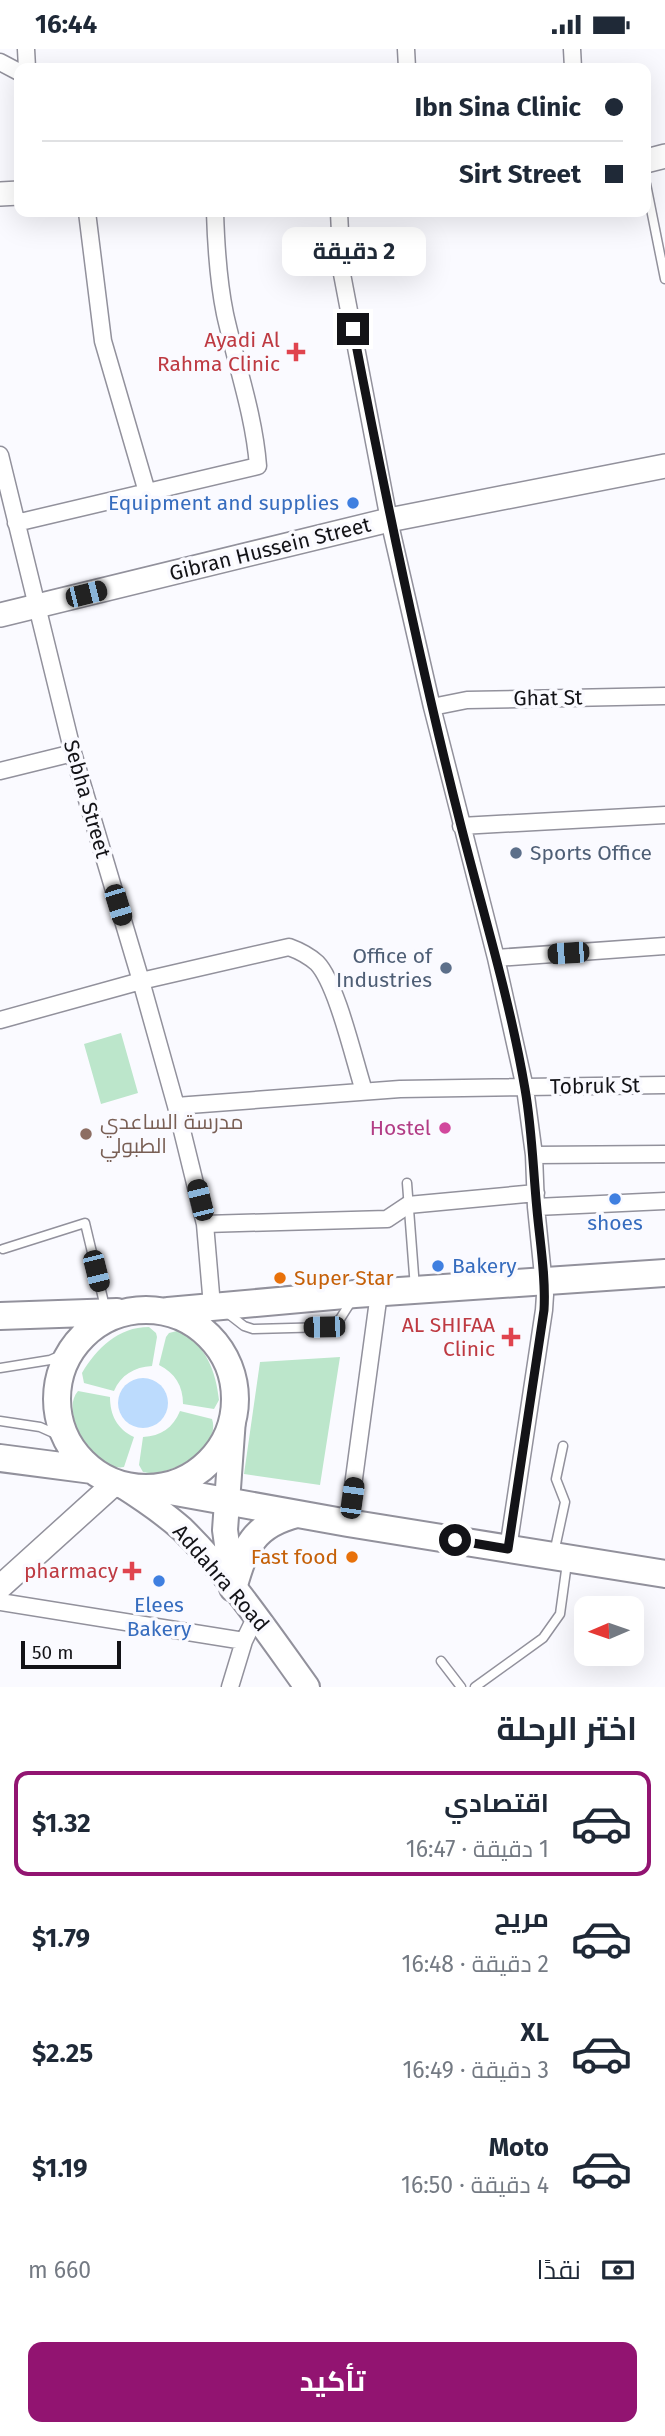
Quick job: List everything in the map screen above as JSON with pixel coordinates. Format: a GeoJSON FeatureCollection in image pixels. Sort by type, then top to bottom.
{"type":"FeatureCollection","features":[{"type":"Feature","properties":{"kind":"highway"},"geometry":{"type":"LineString","coordinates":[[0,1316],[159,1312],[665,1273]]}},
{"type":"Feature","properties":{"kind":"highway"},"geometry":{"type":"LineString","coordinates":[[118,1312],[82,1336],[71,1351],[63,1367],[58,1394],[60,1421],[66,1439],[92,1470],[118,1484],[508,1549],[664,1570]]}},
{"type":"Feature","properties":{"kind":"highway"},"geometry":{"type":"LineString","coordinates":[[150,1488],[187,1478],[203,1467],[226,1437],[233,1419],[235,1400],[233,1382],[219,1348],[207,1334],[176,1314],[159,1312]]}},
{"type":"Feature","properties":{"kind":"highway"},"geometry":{"type":"LineString","coordinates":[[0,1458],[92,1470]]}},
{"type":"Feature","properties":{"kind":"highway"},"geometry":{"type":"LineString","coordinates":[[233,1588],[250,1541],[264,1527],[280,1518],[297,1514]]}},
{"type":"Feature","properties":{"kind":"main road","name":"Gibran Hussein Street"},"geometry":{"type":"LineString","coordinates":[[0,615],[389,520],[665,467]]}},
{"type":"Feature","properties":{"kind":"main road"},"geometry":{"type":"LineString","coordinates":[[233,1419],[225,1500],[225,1530],[233,1588]]}},
{"type":"Feature","properties":{"kind":"main road"},"geometry":{"type":"LineString","coordinates":[[0,1587],[118,1484]]}},
{"type":"Feature","properties":{"kind":"main road","name":"Addahra Road"},"geometry":{"type":"LineString","coordinates":[[118,1484],[180,1528],[256,1616],[307,1687]]}},
{"type":"Feature","properties":{"kind":"street"},"geometry":{"type":"LineString","coordinates":[[88,217],[103,341],[147,492]]}},
{"type":"Feature","properties":{"kind":"street"},"geometry":{"type":"LineString","coordinates":[[16,523],[258,466],[256,441],[224,311],[215,217]]}},
{"type":"Feature","properties":{"kind":"street"},"geometry":{"type":"LineString","coordinates":[[339,217],[342,274],[389,520],[461,826],[496,958],[525,1088],[534,1155],[544,1310],[508,1549]]}},
{"type":"Feature","properties":{"kind":"street","name":"Sebha Street"},"geometry":{"type":"LineString","coordinates":[[0,455],[73,753],[176,1106],[205,1224],[214,1306]]}},
{"type":"Feature","properties":{"kind":"street","name":"Ghat St"},"geometry":{"type":"LineString","coordinates":[[432,707],[467,699],[665,696]]}},
{"type":"Feature","properties":{"kind":"street"},"geometry":{"type":"LineString","coordinates":[[0,771],[73,753]]}},
{"type":"Feature","properties":{"kind":"street"},"geometry":{"type":"LineString","coordinates":[[461,826],[665,815]]}},
{"type":"Feature","properties":{"kind":"street"},"geometry":{"type":"LineString","coordinates":[[496,958],[665,946]]}},
{"type":"Feature","properties":{"kind":"street"},"geometry":{"type":"LineString","coordinates":[[0,1020],[141,981],[289,947],[304,953],[319,965],[330,984],[364,1091]]}},
{"type":"Feature","properties":{"kind":"street","name":"Tobruk St"},"geometry":{"type":"LineString","coordinates":[[176,1106],[364,1091],[665,1085]]}},
{"type":"Feature","properties":{"kind":"street"},"geometry":{"type":"LineString","coordinates":[[534,1155],[665,1154]]}},
{"type":"Feature","properties":{"kind":"street"},"geometry":{"type":"LineString","coordinates":[[205,1224],[387,1219],[408,1205],[536,1200],[665,1202]]}},
{"type":"Feature","properties":{"kind":"street"},"geometry":{"type":"LineString","coordinates":[[348,1523],[367,1294]]}},
{"type":"Feature","properties":{"kind":"street"},"geometry":{"type":"LineString","coordinates":[[0,1602],[244,1641]]}},
{"type":"Feature","properties":{"kind":"street"},"geometry":{"type":"LineString","coordinates":[[230,1687],[244,1641],[256,1616]]}},
{"type":"Feature","properties":{"kind":"lane"},"geometry":{"type":"LineString","coordinates":[[651,209],[665,279]]}},
{"type":"Feature","properties":{"kind":"lane"},"geometry":{"type":"LineString","coordinates":[[407,1183],[416,1291]]}},
{"type":"Feature","properties":{"kind":"lane"},"geometry":{"type":"LineString","coordinates":[[3,1249],[85,1223],[118,1312]]}},
{"type":"Feature","properties":{"kind":"lane"},"geometry":{"type":"LineString","coordinates":[[0,1368],[50,1360],[71,1351]]}},
{"type":"Feature","properties":{"kind":"lane"},"geometry":{"type":"LineString","coordinates":[[0,1421],[40,1427],[66,1439]]}},
{"type":"Feature","properties":{"kind":"lane"},"geometry":{"type":"LineString","coordinates":[[475,1687],[543,1638],[559,1614],[565,1502],[556,1479],[562,1446]]}},
{"type":"Feature","properties":{"kind":"lane"},"geometry":{"type":"LineString","coordinates":[[442,1661],[461,1687]]}},
{"type":"Feature","properties":{"kind":"green space"},"geometry":{"type":"Polygon","coordinates":[[[121,1033],[138,1093],[101,1104],[84,1044],[121,1033]]]}},
{"type":"Feature","properties":{"kind":"green space"},"geometry":{"type":"Polygon","coordinates":[[[149,1327],[157,1337],[152,1366],[129,1373],[120,1380],[114,1391],[84,1383],[82,1373],[102,1347],[118,1335],[149,1327]]]}},
{"type":"Feature","properties":{"kind":"green space"},"geometry":{"type":"Polygon","coordinates":[[[177,1331],[195,1343],[208,1359],[219,1400],[214,1409],[183,1404],[182,1391],[177,1381],[159,1365],[166,1337],[177,1331]]]}},
{"type":"Feature","properties":{"kind":"green space"},"geometry":{"type":"Polygon","coordinates":[[[340,1357],[320,1485],[244,1474],[260,1362],[340,1357]]]}},
{"type":"Feature","properties":{"kind":"green space"},"geometry":{"type":"Polygon","coordinates":[[[78,1391],[110,1397],[111,1410],[116,1421],[134,1437],[124,1467],[103,1461],[83,1440],[73,1413],[73,1401],[78,1391]]]}},
{"type":"Feature","properties":{"kind":"green space"},"geometry":{"type":"Polygon","coordinates":[[[180,1411],[212,1419],[213,1430],[209,1441],[191,1459],[178,1466],[166,1471],[143,1472],[139,1465],[143,1437],[166,1430],[180,1411]]]}},
{"type":"Feature","properties":{"kind":"water"},"geometry":{"type":"Polygon","coordinates":[[[143,1378],[160,1386],[168,1403],[160,1420],[143,1428],[126,1420],[118,1403],[126,1386],[143,1378]]]}},
{"type":"Feature","properties":{"kind":"place","name":"Ayadi Al Rahma Clinic"},"geometry":{"type":"Point","coordinates":[296,352]}},
{"type":"Feature","properties":{"kind":"place","name":"Equipment and supplies"},"geometry":{"type":"Point","coordinates":[353,503]}},
{"type":"Feature","properties":{"kind":"place","name":"Sports Office"},"geometry":{"type":"Point","coordinates":[516,853]}},
{"type":"Feature","properties":{"kind":"place","name":"Office of Industries"},"geometry":{"type":"Point","coordinates":[446,968]}},
{"type":"Feature","properties":{"kind":"place","name":"Hostel"},"geometry":{"type":"Point","coordinates":[445,1128]}},
{"type":"Feature","properties":{"kind":"place","name":"مدرسة الساعدي الطبولي"},"geometry":{"type":"Point","coordinates":[86,1134]}},
{"type":"Feature","properties":{"kind":"place","name":"shoes"},"geometry":{"type":"Point","coordinates":[615,1199]}},
{"type":"Feature","properties":{"kind":"place","name":"Bakery"},"geometry":{"type":"Point","coordinates":[438,1266]}},
{"type":"Feature","properties":{"kind":"place","name":"Super Star"},"geometry":{"type":"Point","coordinates":[280,1278]}},
{"type":"Feature","properties":{"kind":"place","name":"AL SHIFAA Clinic"},"geometry":{"type":"Point","coordinates":[511,1337]}},
{"type":"Feature","properties":{"kind":"place","name":"Fast food"},"geometry":{"type":"Point","coordinates":[352,1557]}},
{"type":"Feature","properties":{"kind":"place","name":"pharmacy"},"geometry":{"type":"Point","coordinates":[132,1571]}},
{"type":"Feature","properties":{"kind":"place","name":"Elees Bakery"},"geometry":{"type":"Point","coordinates":[159,1581]}},
{"type":"Feature","properties":{"kind":"route"},"geometry":{"type":"LineString","coordinates":[[353,329],[389,520],[461,826],[496,958],[525,1088],[534,1155],[545,1295],[508,1549],[455,1540]]}}]}
